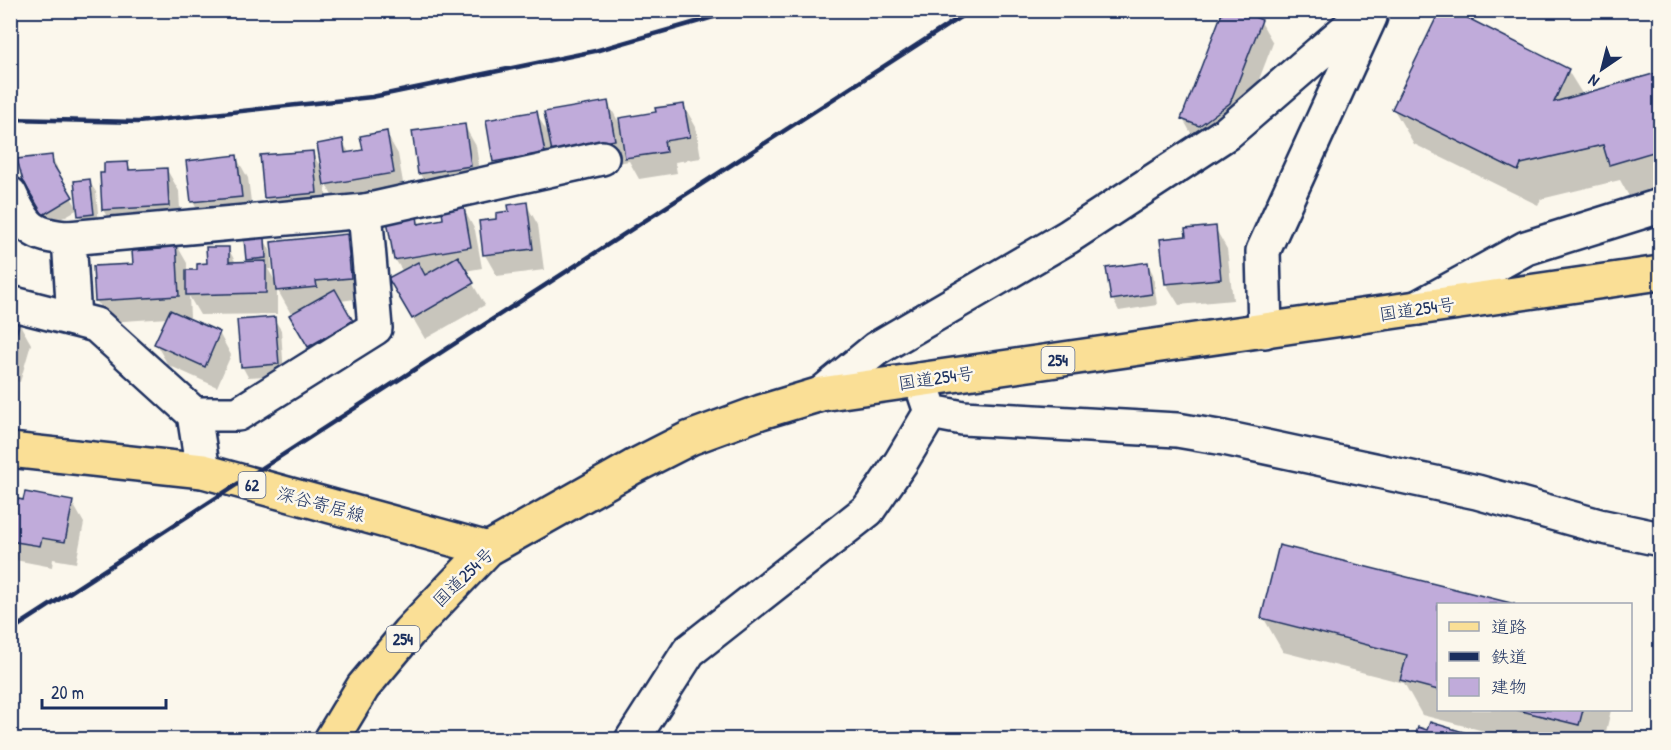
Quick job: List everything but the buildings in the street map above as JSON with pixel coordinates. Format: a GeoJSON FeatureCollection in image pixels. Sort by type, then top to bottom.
{"type":"FeatureCollection","features":[{"type":"Feature","properties":{"kind":"main road","name":"国道254号"},"geometry":{"type":"LineString","coordinates":[[331,740],[371,678],[409,632],[488,549],[690,438],[761,412],[821,394],[1660,273]]}},
{"type":"Feature","properties":{"kind":"main road","name":"深谷寄居線"},"geometry":{"type":"LineString","coordinates":[[10,450],[203,471],[488,549]]}},
{"type":"Feature","properties":{"kind":"street"},"geometry":{"type":"LineString","coordinates":[[1265,331],[1263,251],[1371,10]]}},
{"type":"Feature","properties":{"kind":"street"},"geometry":{"type":"LineString","coordinates":[[821,394],[876,349],[1068,237],[1227,133],[1371,10]]}},
{"type":"Feature","properties":{"kind":"street"},"geometry":{"type":"LineString","coordinates":[[10,194],[22,220],[46,237],[69,238],[365,211],[602,158]]}},
{"type":"Feature","properties":{"kind":"street"},"geometry":{"type":"LineString","coordinates":[[1414,309],[1526,248],[1660,206]]}},
{"type":"Feature","properties":{"kind":"street"},"geometry":{"type":"LineString","coordinates":[[194,414],[238,414],[375,328],[365,211]]}},
{"type":"Feature","properties":{"kind":"street"},"geometry":{"type":"LineString","coordinates":[[69,238],[74,319]]}},
{"type":"Feature","properties":{"kind":"street"},"geometry":{"type":"LineString","coordinates":[[10,303],[96,325],[194,414],[203,471]]}},
{"type":"Feature","properties":{"kind":"street"},"geometry":{"type":"LineString","coordinates":[[632,740],[688,651],[868,510],[901,462],[931,412],[920,380]]}},
{"type":"Feature","properties":{"kind":"street"},"geometry":{"type":"LineString","coordinates":[[931,412],[963,418],[1177,430],[1224,438],[1478,492],[1599,526],[1660,539]]}},
{"type":"Feature","properties":{"kind":"railway"},"geometry":{"type":"LineString","coordinates":[[10,119],[138,122],[372,97],[595,51],[738,10]]}},
{"type":"Feature","properties":{"kind":"railway"},"geometry":{"type":"LineString","coordinates":[[10,631],[971,10]]}}]}
